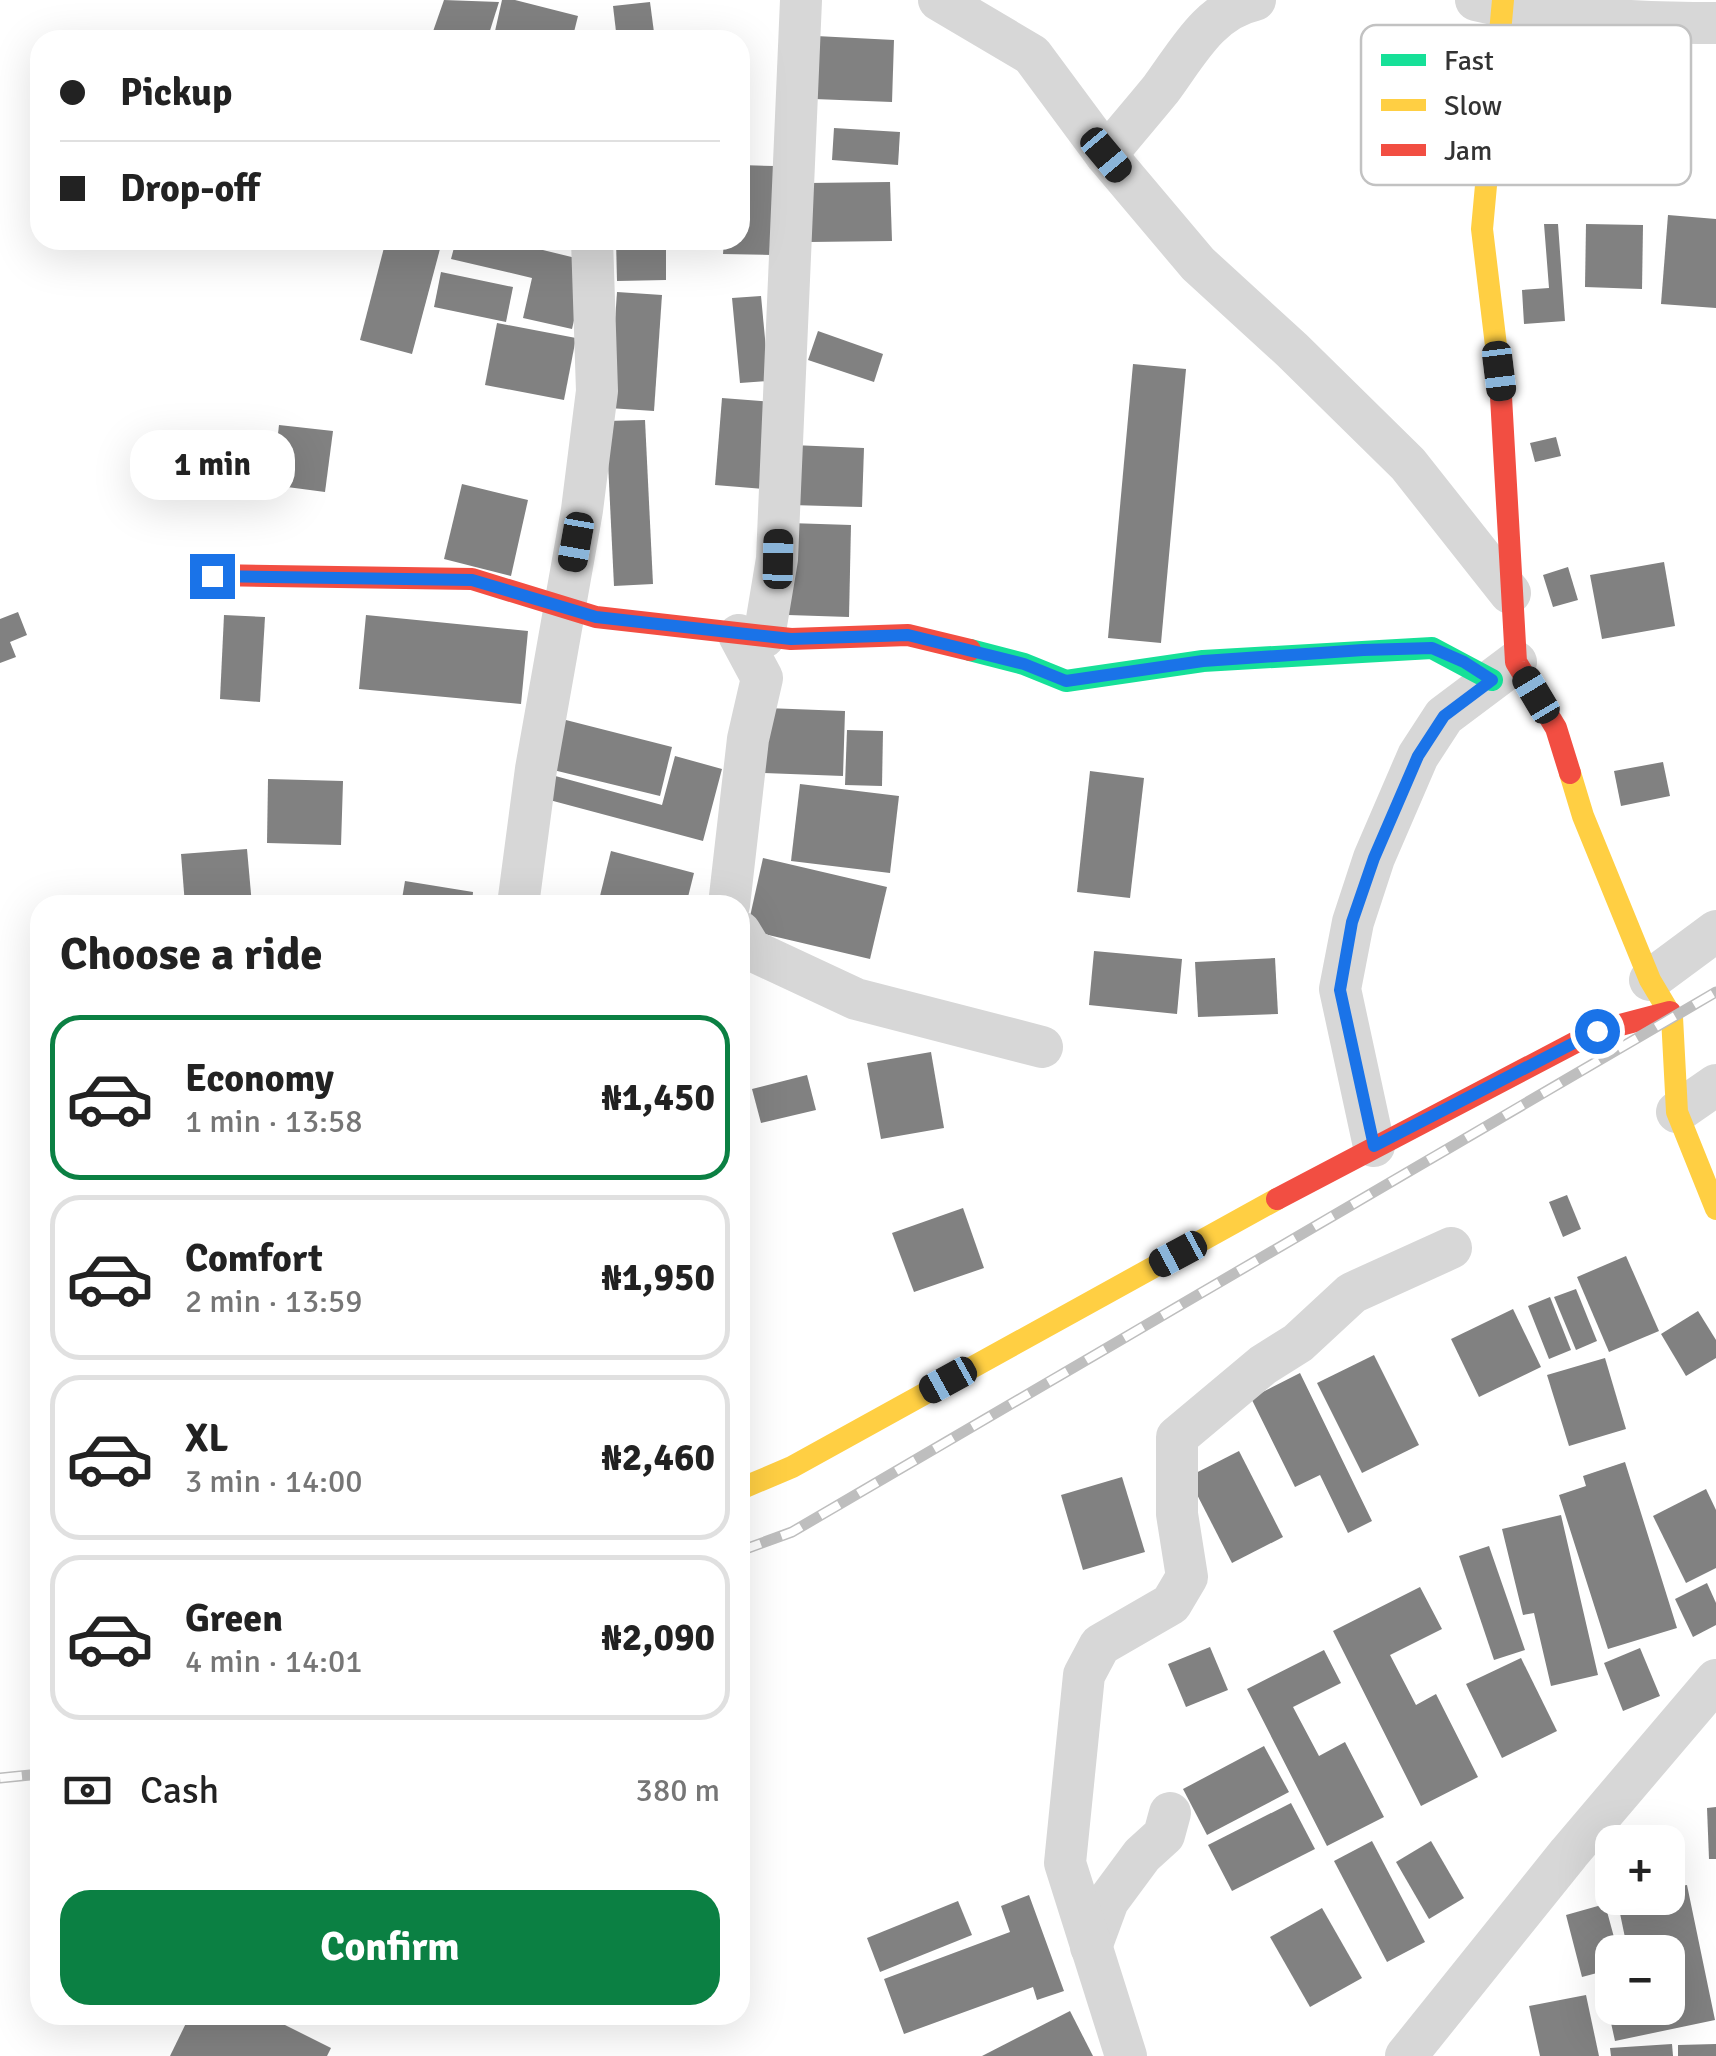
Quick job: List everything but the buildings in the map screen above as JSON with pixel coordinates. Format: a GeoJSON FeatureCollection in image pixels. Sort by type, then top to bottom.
{"type":"FeatureCollection","features":[{"type":"Feature","properties":{"kind":"street"},"geometry":{"type":"LineString","coordinates":[[730,895],[748,739],[762,678],[751,636],[778,559],[802,0]]}},
{"type":"Feature","properties":{"kind":"street"},"geometry":{"type":"LineString","coordinates":[[939,0],[1032,55],[1106,155],[1198,264],[1408,464],[1510,594]]}},
{"type":"Feature","properties":{"kind":"street"},"geometry":{"type":"LineString","coordinates":[[1106,155],[1162,87],[1196,37],[1239,4],[1256,0]]}},
{"type":"Feature","properties":{"kind":"street"},"geometry":{"type":"LineString","coordinates":[[1493,2],[1633,23],[1716,24]]}},
{"type":"Feature","properties":{"kind":"street"},"geometry":{"type":"LineString","coordinates":[[1374,1146],[1340,990],[1352,922],[1374,858],[1418,756],[1444,716],[1504,671],[1510,594],[1503,407],[1482,229],[1484,185]]}},
{"type":"Feature","properties":{"kind":"street"},"geometry":{"type":"LineString","coordinates":[[519,895],[536,769],[582,510],[597,391],[592,250]]}},
{"type":"Feature","properties":{"kind":"street"},"geometry":{"type":"LineString","coordinates":[[212,576],[472,580],[596,617],[751,636],[908,635],[1024,664],[1066,681],[1203,661],[1432,648],[1464,662],[1504,671],[1556,728],[1583,816],[1660,996],[1678,1112],[1716,1209]]}},
{"type":"Feature","properties":{"kind":"street"},"geometry":{"type":"LineString","coordinates":[[750,1485],[792,1467],[1374,1146],[1660,996],[1716,931]]}},
{"type":"Feature","properties":{"kind":"street"},"geometry":{"type":"LineString","coordinates":[[750,948],[856,999],[1042,1047]]}},
{"type":"Feature","properties":{"kind":"street"},"geometry":{"type":"LineString","coordinates":[[1678,1112],[1716,1085]]}},
{"type":"Feature","properties":{"kind":"street"},"geometry":{"type":"LineString","coordinates":[[1126,2056],[1065,1863],[1084,1675],[1100,1646],[1171,1604],[1187,1577],[1177,1514],[1177,1437],[1263,1364],[1298,1342],[1352,1293],[1451,1248]]}},
{"type":"Feature","properties":{"kind":"street"},"geometry":{"type":"LineString","coordinates":[[1406,2056],[1569,1853],[1716,1680]]}},
{"type":"Feature","properties":{"kind":"street"},"geometry":{"type":"LineString","coordinates":[[1091,1947],[1108,1901],[1142,1855],[1164,1835],[1170,1813]]}},
{"type":"Feature","properties":{"kind":"railway"},"geometry":{"type":"LineString","coordinates":[[750,1547],[792,1532],[1716,992]]}},
{"type":"Feature","properties":{"kind":"railway"},"geometry":{"type":"LineString","coordinates":[[0,1778],[30,1775]]}},
{"type":"Feature","properties":{"kind":"traffic: fast"},"geometry":{"type":"LineString","coordinates":[[970,650],[1024,664],[1066,681],[1203,661],[1432,648],[1492,680]]}},
{"type":"Feature","properties":{"kind":"traffic: slow"},"geometry":{"type":"LineString","coordinates":[[1501,25],[1503,0]]}},
{"type":"Feature","properties":{"kind":"traffic: slow"},"geometry":{"type":"LineString","coordinates":[[1486,185],[1482,229],[1500,379]]}},
{"type":"Feature","properties":{"kind":"traffic: slow"},"geometry":{"type":"LineString","coordinates":[[1570,773],[1583,816],[1650,980],[1672,1017],[1677,1112],[1716,1209]]}},
{"type":"Feature","properties":{"kind":"traffic: slow"},"geometry":{"type":"LineString","coordinates":[[750,1485],[792,1467],[1277,1199]]}},
{"type":"Feature","properties":{"kind":"traffic: jam"},"geometry":{"type":"LineString","coordinates":[[1500,379],[1516,662],[1556,728],[1570,773]]}},
{"type":"Feature","properties":{"kind":"traffic: jam"},"geometry":{"type":"LineString","coordinates":[[212,575],[472,579],[596,617],[791,639],[908,635],[970,650]]}},
{"type":"Feature","properties":{"kind":"traffic: jam"},"geometry":{"type":"LineString","coordinates":[[1277,1199],[1597,1031],[1670,1012]]}},
{"type":"Feature","properties":{"kind":"route"},"geometry":{"type":"LineString","coordinates":[[212,576],[472,580],[596,617],[791,639],[908,635],[1024,664],[1066,681],[1203,661],[1432,648],[1492,680],[1444,716],[1418,756],[1374,858],[1352,922],[1340,990],[1374,1146],[1597,1031]]}}]}
